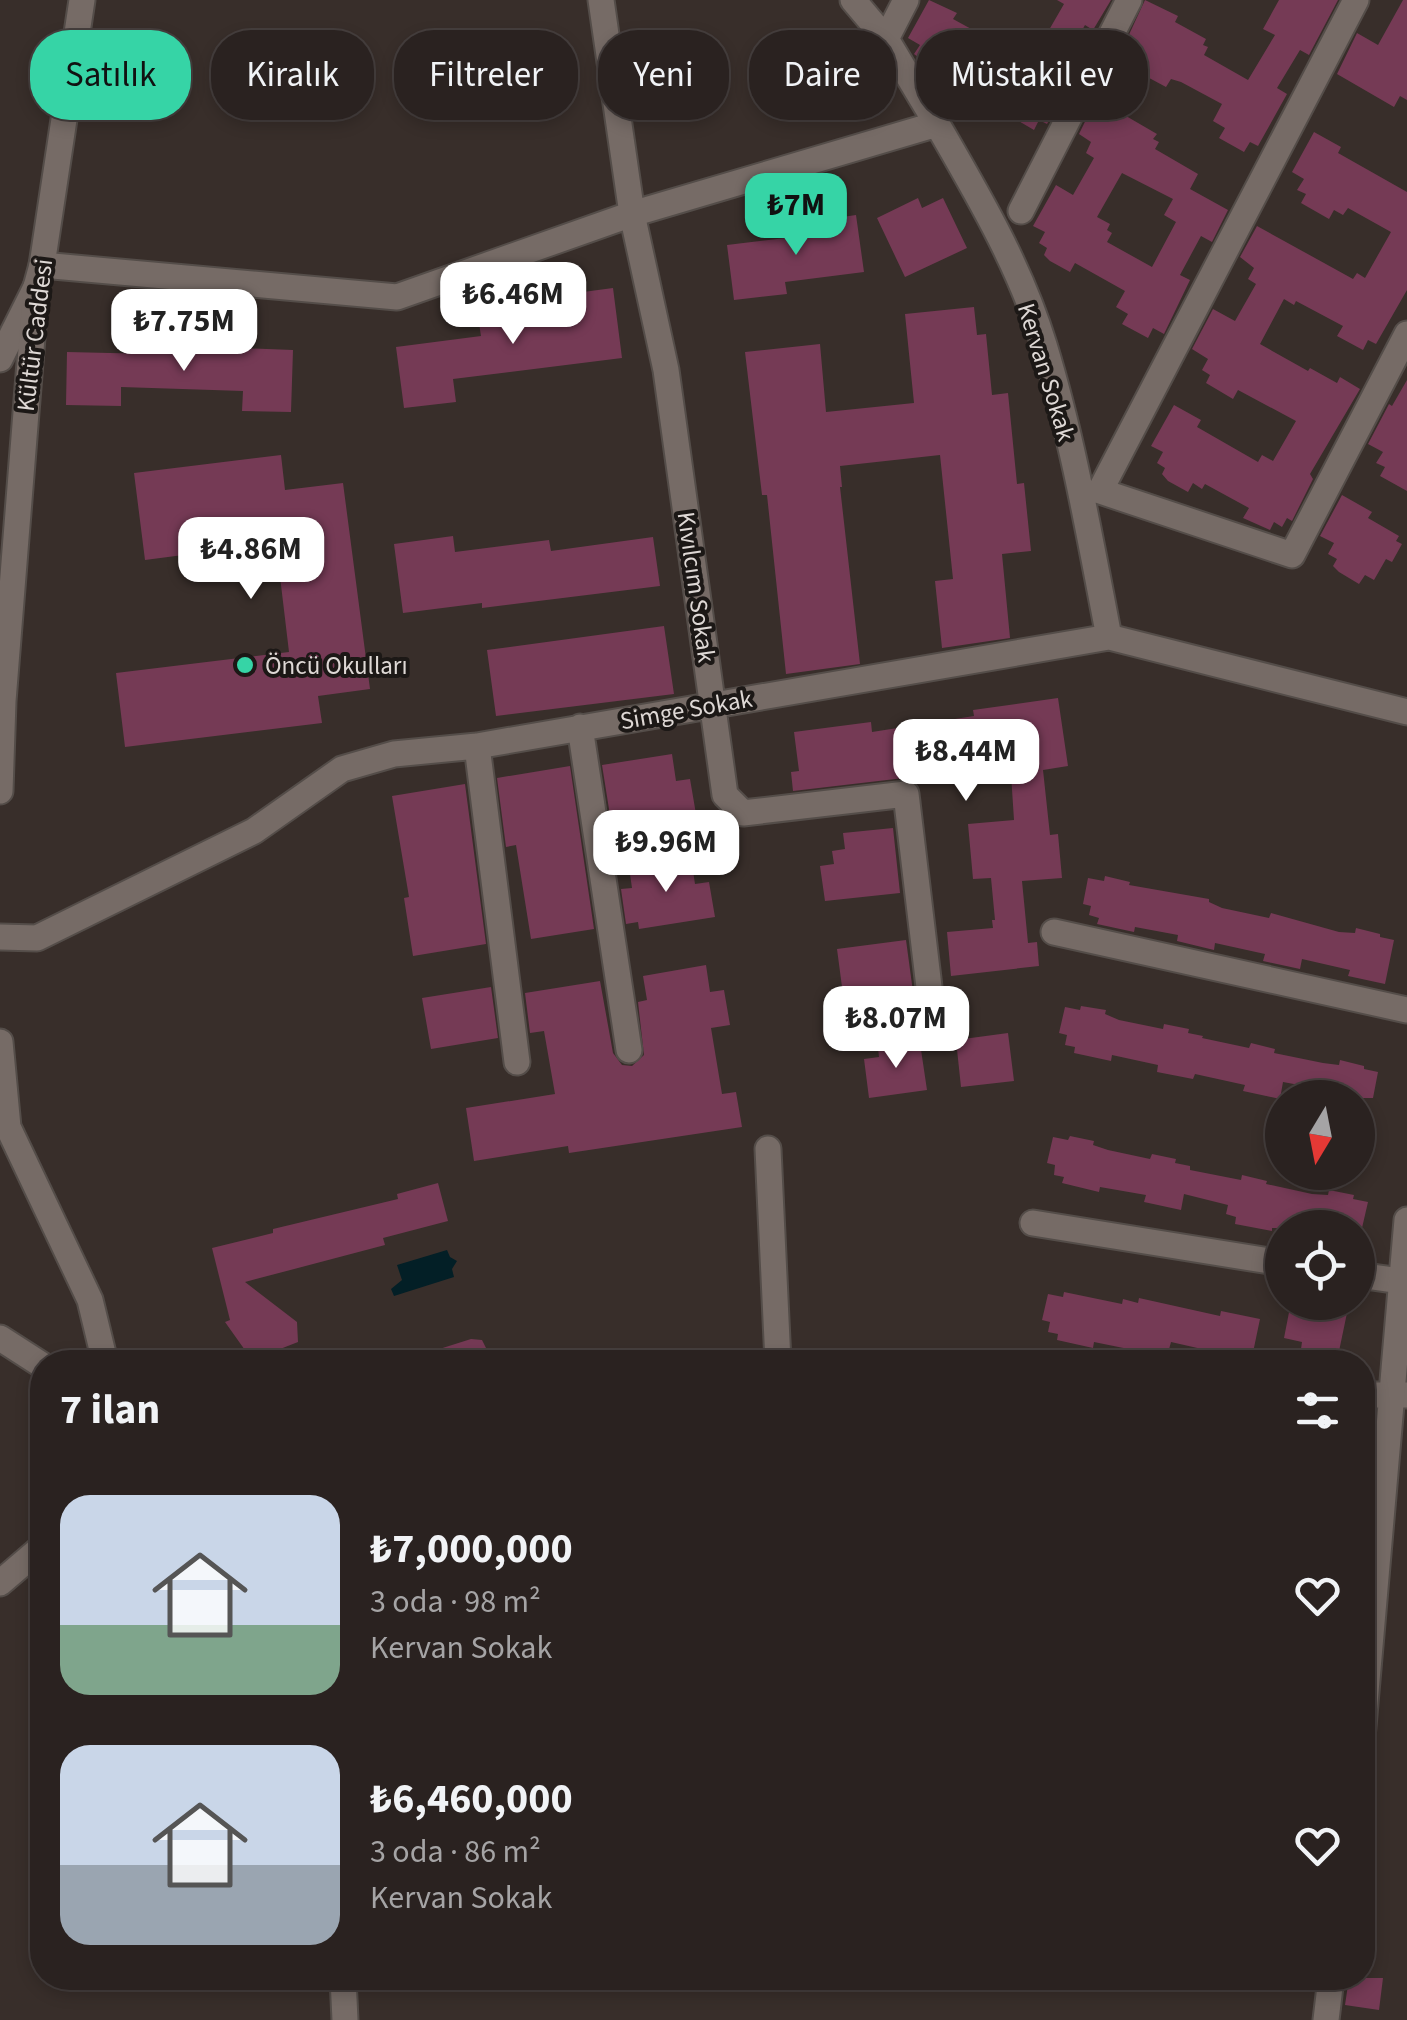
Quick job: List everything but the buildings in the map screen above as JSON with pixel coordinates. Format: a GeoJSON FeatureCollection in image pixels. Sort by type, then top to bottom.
{"type":"FeatureCollection","features":[{"type":"Feature","properties":{"kind":"street","name":"Kültür Caddesi"},"geometry":{"type":"LineString","coordinates":[[0,791],[3,701],[39,276],[82,0]]}},
{"type":"Feature","properties":{"kind":"street","name":"Kıvılcım Sokak"},"geometry":{"type":"LineString","coordinates":[[601,0],[632,214],[666,370],[725,795],[742,813],[906,794],[929,987]]}},
{"type":"Feature","properties":{"kind":"street","name":"Kervan Sokak"},"geometry":{"type":"LineString","coordinates":[[853,0],[878,30]]}},
{"type":"Feature","properties":{"kind":"street"},"geometry":{"type":"LineString","coordinates":[[891,30],[906,0]]}},
{"type":"Feature","properties":{"kind":"street"},"geometry":{"type":"LineString","coordinates":[[1021,211],[1129,0]]}},
{"type":"Feature","properties":{"kind":"street"},"geometry":{"type":"LineString","coordinates":[[1356,0],[1100,491],[1292,555],[1407,334]]}},
{"type":"Feature","properties":{"kind":"street","name":"Kervan Sokak"},"geometry":{"type":"LineString","coordinates":[[896,55],[1001,236],[1043,342],[1077,471],[1109,636]]}},
{"type":"Feature","properties":{"kind":"street"},"geometry":{"type":"LineString","coordinates":[[0,358],[39,276],[396,297],[632,214],[938,124]]}},
{"type":"Feature","properties":{"kind":"street","name":"Simge Sokak"},"geometry":{"type":"LineString","coordinates":[[0,937],[37,938],[254,831],[342,769],[394,754],[477,746],[1109,636],[1407,712]]}},
{"type":"Feature","properties":{"kind":"street"},"geometry":{"type":"LineString","coordinates":[[580,727],[629,1050]]}},
{"type":"Feature","properties":{"kind":"street"},"geometry":{"type":"LineString","coordinates":[[477,746],[517,1062]]}},
{"type":"Feature","properties":{"kind":"street"},"geometry":{"type":"LineString","coordinates":[[1054,932],[1407,1010]]}},
{"type":"Feature","properties":{"kind":"street"},"geometry":{"type":"LineString","coordinates":[[0,1042],[8,1127],[90,1300],[103,1350]]}},
{"type":"Feature","properties":{"kind":"street"},"geometry":{"type":"LineString","coordinates":[[768,1148],[777,1350]]}},
{"type":"Feature","properties":{"kind":"street"},"geometry":{"type":"LineString","coordinates":[[1375,1633],[1399,1395],[1407,1220]]}},
{"type":"Feature","properties":{"kind":"street"},"geometry":{"type":"LineString","coordinates":[[1033,1223],[1265,1260]]}},
{"type":"Feature","properties":{"kind":"street"},"geometry":{"type":"LineString","coordinates":[[1375,1278],[1404,1282]]}},
{"type":"Feature","properties":{"kind":"street"},"geometry":{"type":"LineString","coordinates":[[0,1338],[30,1357]]}},
{"type":"Feature","properties":{"kind":"street"},"geometry":{"type":"LineString","coordinates":[[0,1583],[30,1557]]}},
{"type":"Feature","properties":{"kind":"street"},"geometry":{"type":"LineString","coordinates":[[344,1990],[345,2020]]}},
{"type":"Feature","properties":{"kind":"street"},"geometry":{"type":"LineString","coordinates":[[1326,2020],[1330,1990]]}},
{"type":"Feature","properties":{"kind":"water"},"geometry":{"type":"Polygon","coordinates":[[[447,1250],[457,1261],[452,1269],[454,1277],[394,1296],[391,1289],[402,1280],[397,1265],[447,1250]]]}},
{"type":"Feature","properties":{"kind":"place","name":"Öncü Okulları"},"geometry":{"type":"Point","coordinates":[245,665]}}]}
